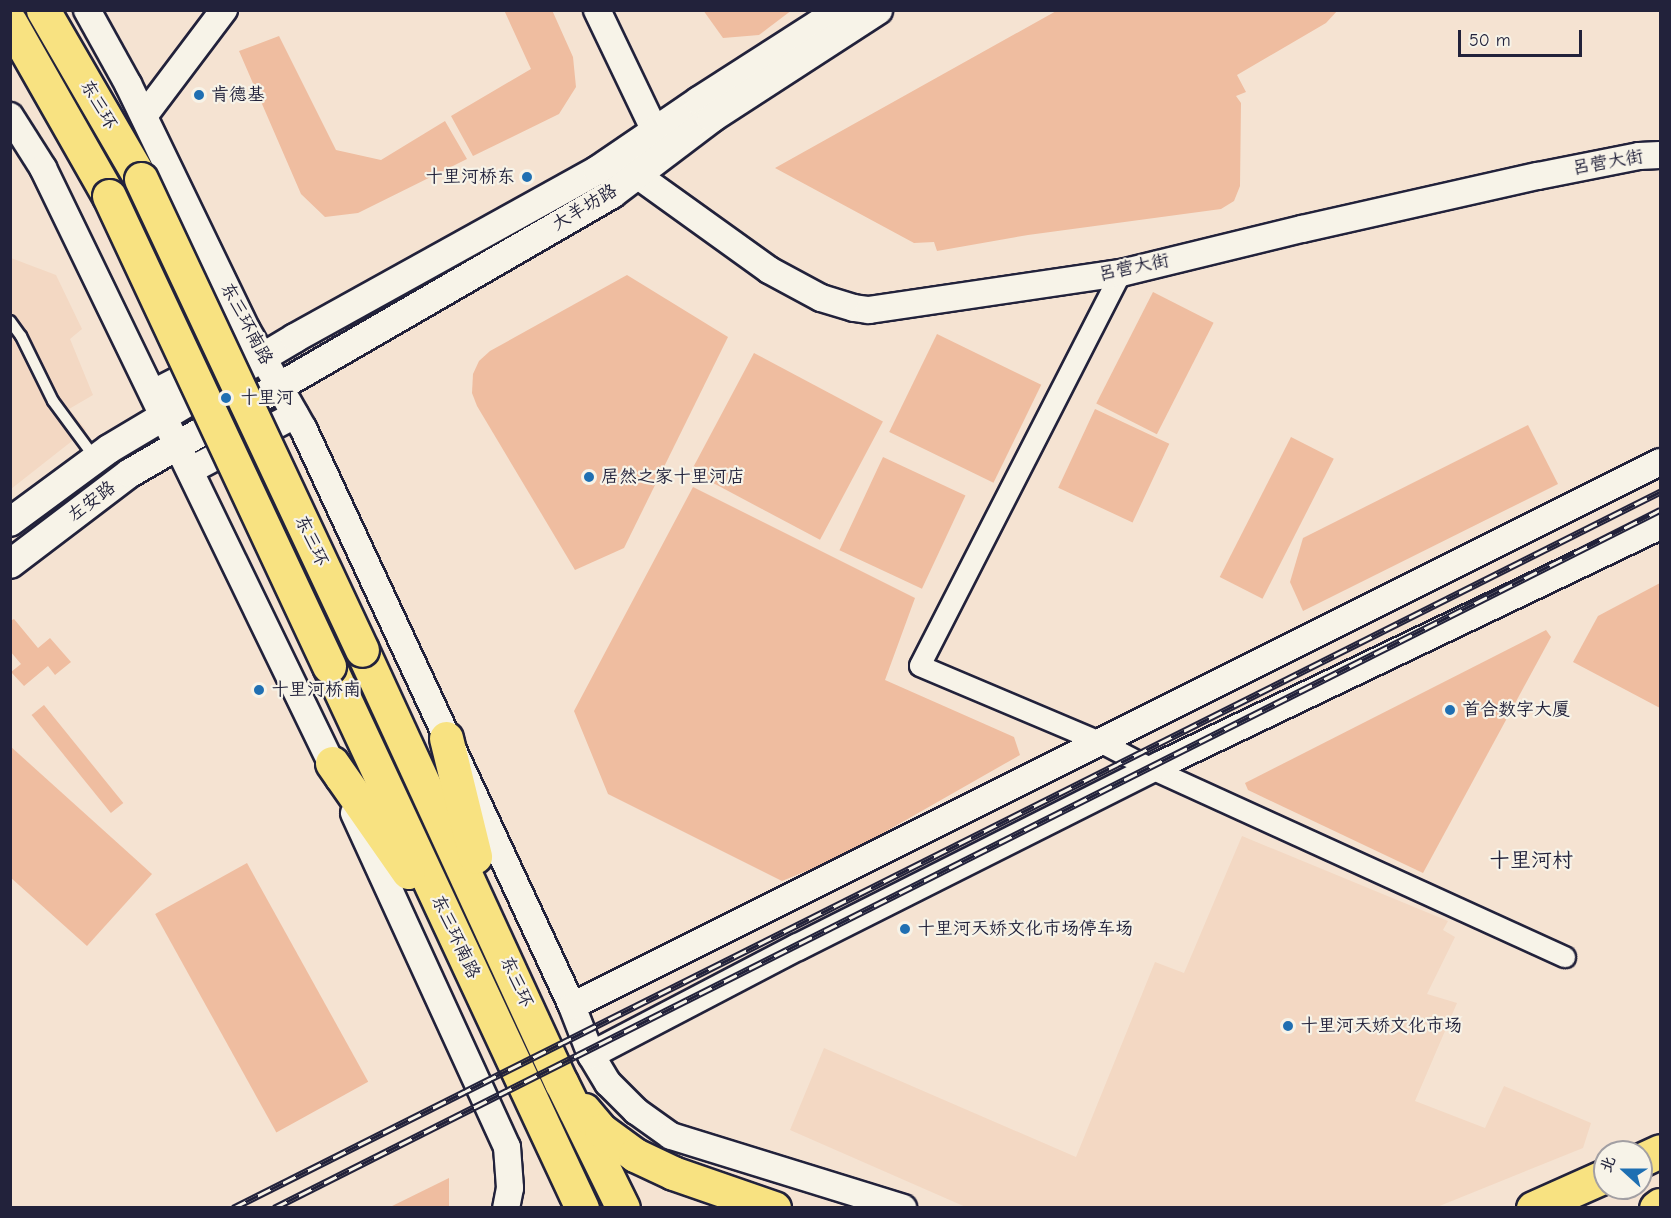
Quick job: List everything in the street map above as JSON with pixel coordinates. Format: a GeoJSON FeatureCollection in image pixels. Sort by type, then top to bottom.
{"type":"FeatureCollection","features":[{"type":"Feature","properties":{"kind":"highway","name":"东三环"},"geometry":{"type":"LineString","coordinates":[[43,10],[141,179],[492,928],[561,1082]]}},
{"type":"Feature","properties":{"kind":"highway","name":"东三环"},"geometry":{"type":"LineString","coordinates":[[10,22],[109,196],[329,666]]}},
{"type":"Feature","properties":{"kind":"highway","name":"东三环南路"},"geometry":{"type":"LineString","coordinates":[[329,666],[582,1208]]}},
{"type":"Feature","properties":{"kind":"highway"},"geometry":{"type":"LineString","coordinates":[[446,738],[492,928]]}},
{"type":"Feature","properties":{"kind":"highway"},"geometry":{"type":"LineString","coordinates":[[332,763],[459,946]]}},
{"type":"Feature","properties":{"kind":"highway"},"geometry":{"type":"LineString","coordinates":[[561,1082],[623,1208]]}},
{"type":"Feature","properties":{"kind":"highway"},"geometry":{"type":"LineString","coordinates":[[561,1082],[602,1130],[635,1155],[674,1173],[774,1208]]}},
{"type":"Feature","properties":{"kind":"highway"},"geometry":{"type":"LineString","coordinates":[[1533,1208],[1593,1181]]}},
{"type":"Feature","properties":{"kind":"highway"},"geometry":{"type":"LineString","coordinates":[[1656,1208],[1660,1205]]}},
{"type":"Feature","properties":{"kind":"main road","name":"大羊坊路"},"geometry":{"type":"LineString","coordinates":[[159,405],[598,170],[841,10]]}},
{"type":"Feature","properties":{"kind":"main road","name":"大羊坊路"},"geometry":{"type":"LineString","coordinates":[[177,444],[612,194],[712,118],[878,10]]}},
{"type":"Feature","properties":{"kind":"main road","name":"左安路"},"geometry":{"type":"LineString","coordinates":[[10,522],[96,459],[159,405]]}},
{"type":"Feature","properties":{"kind":"main road","name":"左安路"},"geometry":{"type":"LineString","coordinates":[[10,564],[130,473],[177,444]]}},
{"type":"Feature","properties":{"kind":"street","name":"东三环南路"},"geometry":{"type":"LineString","coordinates":[[87,10],[144,116],[258,350],[295,415],[572,1006],[591,1054],[608,1083],[636,1111],[671,1136],[903,1208]]}},
{"type":"Feature","properties":{"kind":"street"},"geometry":{"type":"LineString","coordinates":[[144,116],[225,10]]}},
{"type":"Feature","properties":{"kind":"street"},"geometry":{"type":"LineString","coordinates":[[597,10],[655,131]]}},
{"type":"Feature","properties":{"kind":"street"},"geometry":{"type":"LineString","coordinates":[[10,116],[43,168],[191,470],[286,674],[332,763],[507,1147],[510,1188],[506,1208]]}},
{"type":"Feature","properties":{"kind":"street","name":"吕营大街"},"geometry":{"type":"LineString","coordinates":[[637,175],[769,270],[821,298],[869,310],[1121,273],[1302,229],[1527,179],[1639,156],[1660,155]]}},
{"type":"Feature","properties":{"kind":"street"},"geometry":{"type":"LineString","coordinates":[[1121,273],[920,666],[1100,742],[1152,769],[1565,957]]}},
{"type":"Feature","properties":{"kind":"street"},"geometry":{"type":"LineString","coordinates":[[191,470],[295,415]]}},
{"type":"Feature","properties":{"kind":"street"},"geometry":{"type":"LineString","coordinates":[[572,1006],[1660,462]]}},
{"type":"Feature","properties":{"kind":"street"},"geometry":{"type":"LineString","coordinates":[[591,1054],[787,952],[1152,769],[1660,526]]}},
{"type":"Feature","properties":{"kind":"lane"},"geometry":{"type":"LineString","coordinates":[[10,321],[53,401],[96,459]]}},
{"type":"Feature","properties":{"kind":"shaded area"},"geometry":{"type":"Polygon","coordinates":[[[11,258],[56,275],[82,329],[70,339],[93,395],[69,409],[86,430],[11,489],[11,258]]]}},
{"type":"Feature","properties":{"kind":"shaded area","name":"十里河天娇文化市场"},"geometry":{"type":"Polygon","coordinates":[[[1242,836],[1448,921],[1443,930],[1455,937],[1427,994],[1457,1003],[1415,1101],[1485,1128],[1504,1086],[1591,1123],[1583,1148],[1437,1207],[968,1208],[790,1130],[824,1048],[1076,1157],[1155,962],[1184,973],[1242,836]]]}},
{"type":"Feature","properties":{"kind":"building"},"geometry":{"type":"Polygon","coordinates":[[[504,10],[552,10],[573,57],[576,87],[559,114],[473,156],[451,116],[531,69],[504,10]]]}},
{"type":"Feature","properties":{"kind":"building"},"geometry":{"type":"Polygon","coordinates":[[[703,10],[792,10],[759,35],[723,38],[703,10]]]}},
{"type":"Feature","properties":{"kind":"building"},"geometry":{"type":"Polygon","coordinates":[[[1058,10],[1338,10],[1326,23],[1237,75],[1246,92],[1236,96],[1241,103],[1240,186],[1234,201],[1221,209],[1028,235],[937,251],[934,242],[914,243],[775,168],[1058,10]]]}},
{"type":"Feature","properties":{"kind":"building"},"geometry":{"type":"Polygon","coordinates":[[[279,36],[336,150],[381,160],[445,121],[467,159],[358,213],[325,217],[301,194],[239,51],[279,36]]]}},
{"type":"Feature","properties":{"kind":"building","name":"居然之家十里河店"},"geometry":{"type":"Polygon","coordinates":[[[627,275],[728,337],[624,548],[575,570],[477,406],[472,393],[473,374],[479,361],[490,351],[627,275]]]}},
{"type":"Feature","properties":{"kind":"building"},"geometry":{"type":"Polygon","coordinates":[[[1153,292],[1214,323],[1157,434],[1096,403],[1153,292]]]}},
{"type":"Feature","properties":{"kind":"building"},"geometry":{"type":"Polygon","coordinates":[[[937,334],[1041,385],[993,483],[889,432],[937,334]]]}},
{"type":"Feature","properties":{"kind":"building"},"geometry":{"type":"Polygon","coordinates":[[[754,353],[883,422],[820,540],[691,471],[754,353]]]}},
{"type":"Feature","properties":{"kind":"building"},"geometry":{"type":"Polygon","coordinates":[[[1095,409],[1169,444],[1133,523],[1058,488],[1095,409]]]}},
{"type":"Feature","properties":{"kind":"building"},"geometry":{"type":"Polygon","coordinates":[[[1528,425],[1558,484],[1303,611],[1290,582],[1303,538],[1528,425]]]}},
{"type":"Feature","properties":{"kind":"building"},"geometry":{"type":"Polygon","coordinates":[[[1291,437],[1334,459],[1262,599],[1220,577],[1291,437]]]}},
{"type":"Feature","properties":{"kind":"building"},"geometry":{"type":"Polygon","coordinates":[[[883,457],[965,495],[922,589],[839,550],[883,457]]]}},
{"type":"Feature","properties":{"kind":"building"},"geometry":{"type":"Polygon","coordinates":[[[693,487],[915,598],[885,680],[1014,737],[1020,755],[841,857],[782,881],[608,794],[574,711],[693,487]]]}},
{"type":"Feature","properties":{"kind":"building"},"geometry":{"type":"Polygon","coordinates":[[[1660,583],[1660,708],[1573,662],[1598,616],[1660,583]]]}},
{"type":"Feature","properties":{"kind":"building"},"geometry":{"type":"Polygon","coordinates":[[[14,619],[38,648],[50,638],[71,662],[55,675],[48,666],[24,686],[11,672],[21,664],[10,651],[10,621],[14,619]]]}},
{"type":"Feature","properties":{"kind":"building","name":"首合数字大厦"},"geometry":{"type":"Polygon","coordinates":[[[1546,630],[1551,637],[1423,873],[1248,790],[1245,783],[1546,630]]]}},
{"type":"Feature","properties":{"kind":"building"},"geometry":{"type":"Polygon","coordinates":[[[44,705],[123,803],[111,813],[32,715],[44,705]]]}},
{"type":"Feature","properties":{"kind":"building"},"geometry":{"type":"Polygon","coordinates":[[[10,746],[152,874],[87,946],[10,877],[10,746]]]}},
{"type":"Feature","properties":{"kind":"building"},"geometry":{"type":"Polygon","coordinates":[[[247,863],[368,1082],[276,1133],[155,914],[247,863]]]}},
{"type":"Feature","properties":{"kind":"building"},"geometry":{"type":"Polygon","coordinates":[[[449,1178],[449,1208],[388,1208],[449,1178]]]}},
{"type":"Feature","properties":{"kind":"railway"},"geometry":{"type":"LineString","coordinates":[[233,1208],[1660,492]]}},
{"type":"Feature","properties":{"kind":"railway"},"geometry":{"type":"LineString","coordinates":[[274,1208],[1660,510]]}},
{"type":"Feature","properties":{"kind":"place","name":"肯德基"},"geometry":{"type":"Point","coordinates":[199,95]}},
{"type":"Feature","properties":{"kind":"place","name":"十里河桥东"},"geometry":{"type":"Point","coordinates":[527,177]}},
{"type":"Feature","properties":{"kind":"place","name":"十里河"},"geometry":{"type":"Point","coordinates":[226,398]}},
{"type":"Feature","properties":{"kind":"place","name":"居然之家十里河店"},"geometry":{"type":"Point","coordinates":[589,477]}},
{"type":"Feature","properties":{"kind":"place","name":"十里河桥南"},"geometry":{"type":"Point","coordinates":[259,690]}},
{"type":"Feature","properties":{"kind":"place","name":"首合数字大厦"},"geometry":{"type":"Point","coordinates":[1450,710]}},
{"type":"Feature","properties":{"kind":"place","name":"十里河天娇文化市场停车场"},"geometry":{"type":"Point","coordinates":[905,929]}},
{"type":"Feature","properties":{"kind":"place","name":"十里河天娇文化市场"},"geometry":{"type":"Point","coordinates":[1288,1026]}},
{"type":"Feature","properties":{"kind":"district","name":"十里河村"},"geometry":{"type":"Point","coordinates":[1531,860]}}]}
